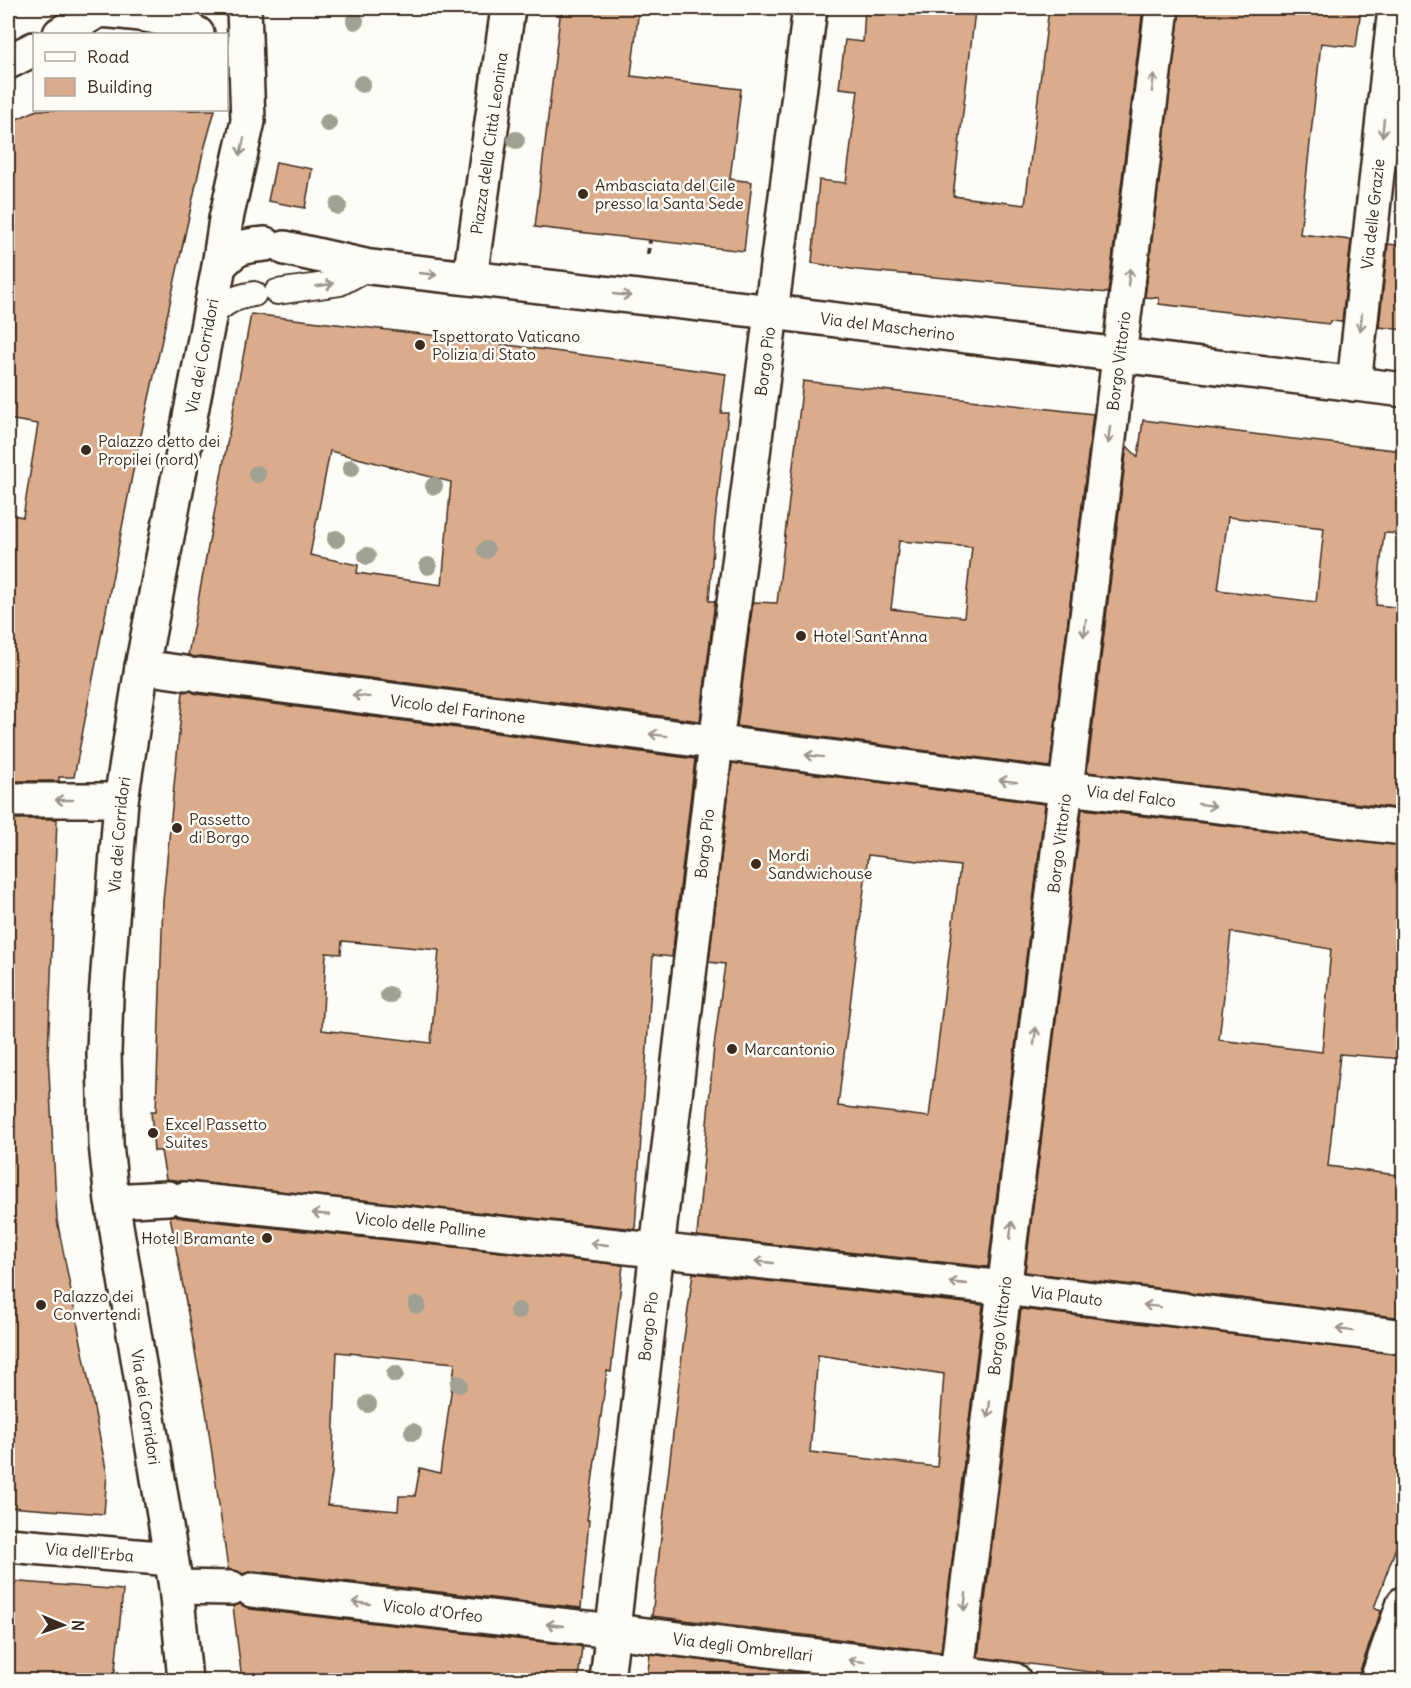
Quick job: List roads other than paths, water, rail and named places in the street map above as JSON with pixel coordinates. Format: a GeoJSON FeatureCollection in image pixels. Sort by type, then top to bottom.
{"type":"FeatureCollection","features":[{"type":"Feature","properties":{"kind":"street","name":"Via dei Corridori"},"geometry":{"type":"LineString","coordinates":[[184,1680],[174,1573],[112,1201],[106,1144],[104,1052],[121,800],[142,667],[226,219],[248,121],[244,8]]}},
{"type":"Feature","properties":{"kind":"street","name":"Piazza della Città Leonina"},"geometry":{"type":"LineString","coordinates":[[470,278],[508,8]]}},
{"type":"Feature","properties":{"kind":"street","name":"Borgo Pio"},"geometry":{"type":"LineString","coordinates":[[607,1680],[716,743],[810,8]]}},
{"type":"Feature","properties":{"kind":"street","name":"Borgo Vittorio"},"geometry":{"type":"LineString","coordinates":[[956,1677],[1162,8]]}},
{"type":"Feature","properties":{"kind":"street","name":"Via delle Grazie"},"geometry":{"type":"LineString","coordinates":[[1354,384],[1395,8]]}},
{"type":"Feature","properties":{"kind":"street"},"geometry":{"type":"LineString","coordinates":[[62,33],[100,9],[164,18],[195,33]]}},
{"type":"Feature","properties":{"kind":"street"},"geometry":{"type":"LineString","coordinates":[[8,62],[33,50]]}},
{"type":"Feature","properties":{"kind":"street"},"geometry":{"type":"LineString","coordinates":[[228,61],[238,71],[247,89]]}},
{"type":"Feature","properties":{"kind":"street","name":"Via del Mascherino"},"geometry":{"type":"LineString","coordinates":[[219,266],[236,249],[246,246],[275,246],[370,267],[772,312],[1404,390]]}},
{"type":"Feature","properties":{"kind":"street","name":"Vicolo del Farinone"},"geometry":{"type":"LineString","coordinates":[[142,667],[716,743]]}},
{"type":"Feature","properties":{"kind":"street","name":"Via del Falco"},"geometry":{"type":"LineString","coordinates":[[716,743],[1404,828]]}},
{"type":"Feature","properties":{"kind":"street"},"geometry":{"type":"LineString","coordinates":[[8,800],[121,800]]}},
{"type":"Feature","properties":{"kind":"street","name":"Vicolo delle Palline"},"geometry":{"type":"LineString","coordinates":[[112,1201],[176,1198],[657,1251]]}},
{"type":"Feature","properties":{"kind":"street","name":"Via Plauto"},"geometry":{"type":"LineString","coordinates":[[657,1251],[1004,1288],[1404,1337]]}},
{"type":"Feature","properties":{"kind":"street","name":"Via dell'Erba"},"geometry":{"type":"LineString","coordinates":[[8,1545],[174,1573]]}},
{"type":"Feature","properties":{"kind":"street","name":"Vicolo d'Orfeo"},"geometry":{"type":"LineString","coordinates":[[174,1573],[241,1589],[613,1631]]}},
{"type":"Feature","properties":{"kind":"street"},"geometry":{"type":"LineString","coordinates":[[1377,1680],[1404,1603]]}},
{"type":"Feature","properties":{"kind":"street","name":"Via degli Ombrellari"},"geometry":{"type":"LineString","coordinates":[[613,1631],[956,1677],[1014,1680]]}},
{"type":"Feature","properties":{"kind":"lane"},"geometry":{"type":"LineString","coordinates":[[209,318],[220,306],[232,299],[340,283],[370,267]]}},
{"type":"Feature","properties":{"kind":"place","name":"Ambasciata del Cile presso la Santa Sede"},"geometry":{"type":"Point","coordinates":[583,194]}},
{"type":"Feature","properties":{"kind":"place","name":"Ispettorato Vaticano Polizia di Stato"},"geometry":{"type":"Point","coordinates":[420,345]}},
{"type":"Feature","properties":{"kind":"place","name":"Palazzo detto dei Propilei (nord)"},"geometry":{"type":"Point","coordinates":[86,450]}},
{"type":"Feature","properties":{"kind":"place","name":"Hotel Sant'Anna"},"geometry":{"type":"Point","coordinates":[801,636]}},
{"type":"Feature","properties":{"kind":"place","name":"Passetto di Borgo"},"geometry":{"type":"Point","coordinates":[177,828]}},
{"type":"Feature","properties":{"kind":"place","name":"Mordi Sandwichouse"},"geometry":{"type":"Point","coordinates":[756,864]}},
{"type":"Feature","properties":{"kind":"place","name":"Marcantonio"},"geometry":{"type":"Point","coordinates":[732,1049]}},
{"type":"Feature","properties":{"kind":"place","name":"Excel Passetto Suites"},"geometry":{"type":"Point","coordinates":[153,1133]}},
{"type":"Feature","properties":{"kind":"place","name":"Hotel Bramante"},"geometry":{"type":"Point","coordinates":[267,1238]}},
{"type":"Feature","properties":{"kind":"place","name":"Palazzo dei Convertendi"},"geometry":{"type":"Point","coordinates":[41,1305]}}]}
